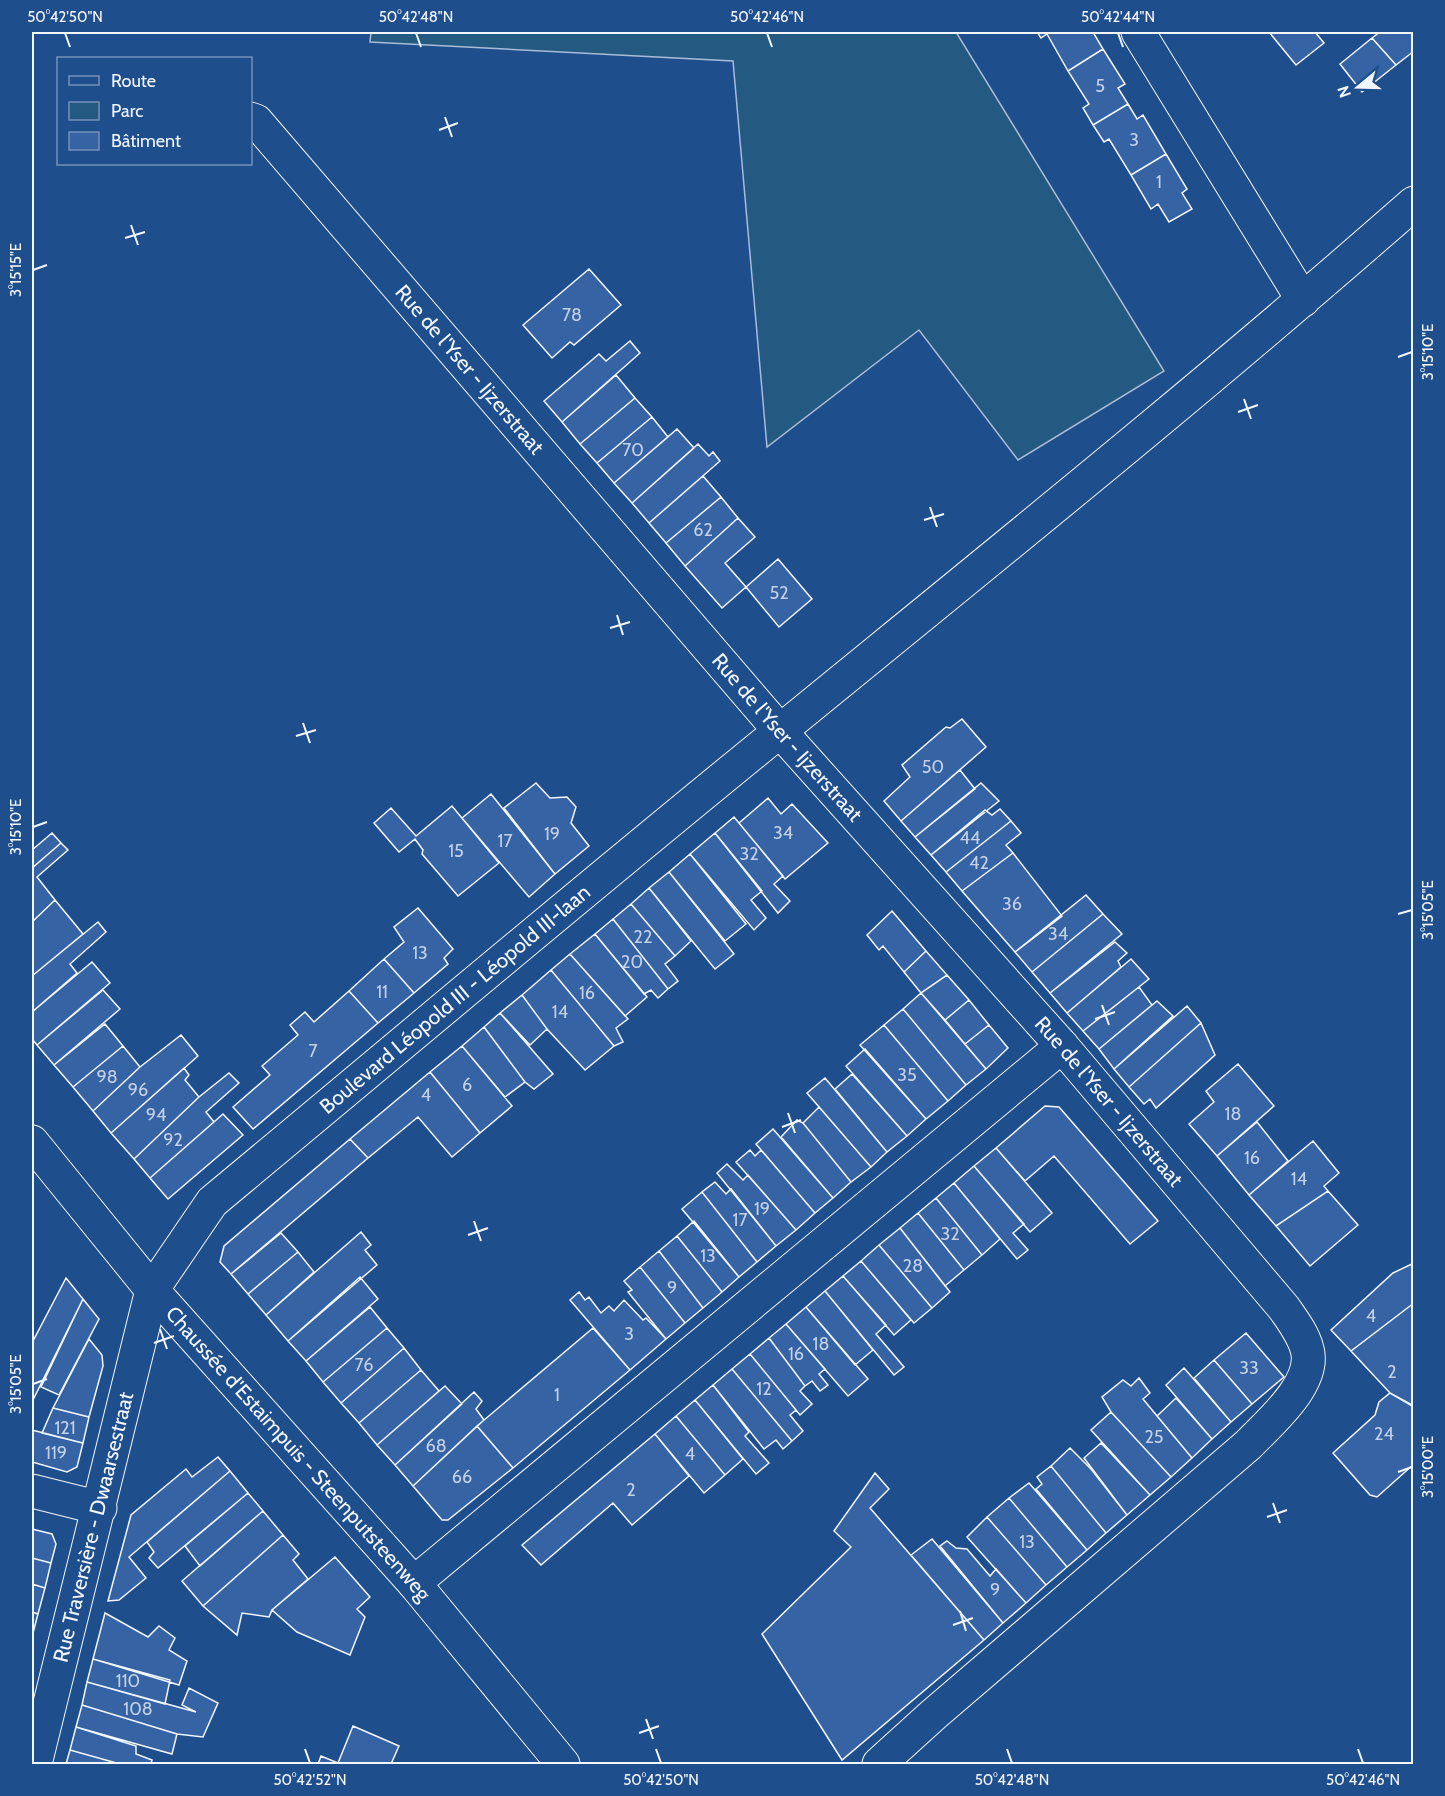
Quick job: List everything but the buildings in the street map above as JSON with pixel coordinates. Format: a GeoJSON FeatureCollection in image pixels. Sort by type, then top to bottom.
{"type":"FeatureCollection","features":[{"type":"Feature","properties":{"kind":"street"},"geometry":{"type":"LineString","coordinates":[[1138,32],[1303,300]]}},
{"type":"Feature","properties":{"kind":"street","name":"Rue de l'Yser - Ijzerstraat"},"geometry":{"type":"LineString","coordinates":[[252,121],[264,130],[780,731],[1062,1046],[1284,1308],[1308,1350],[1307,1365],[1295,1394],[1248,1444],[879,1764]]}},
{"type":"Feature","properties":{"kind":"street","name":"Boulevard Léopold III - Léopold III-laan"},"geometry":{"type":"LineString","coordinates":[[152,1290],[212,1202],[780,731],[980,570],[1303,300],[1413,203]]}},
{"type":"Feature","properties":{"kind":"street"},"geometry":{"type":"LineString","coordinates":[[414,1583],[1062,1046]]}},
{"type":"Feature","properties":{"kind":"street","name":"Chaussée d'Estaimpuis - Steenputsteenweg"},"geometry":{"type":"LineString","coordinates":[[32,1142],[152,1290],[414,1583],[563,1764]]}},
{"type":"Feature","properties":{"kind":"street","name":"Rue Traversière - Dwaarsestraat"},"geometry":{"type":"LineString","coordinates":[[35,1764],[152,1290]]}},
{"type":"Feature","properties":{"kind":"street"},"geometry":{"type":"LineString","coordinates":[[32,1491],[100,1508]]}},
{"type":"Feature","properties":{"kind":"green space"},"geometry":{"type":"Polygon","coordinates":[[[371,32],[956,32],[1164,371],[1018,460],[919,330],[767,447],[733,61],[370,42],[371,32]]]}}]}
